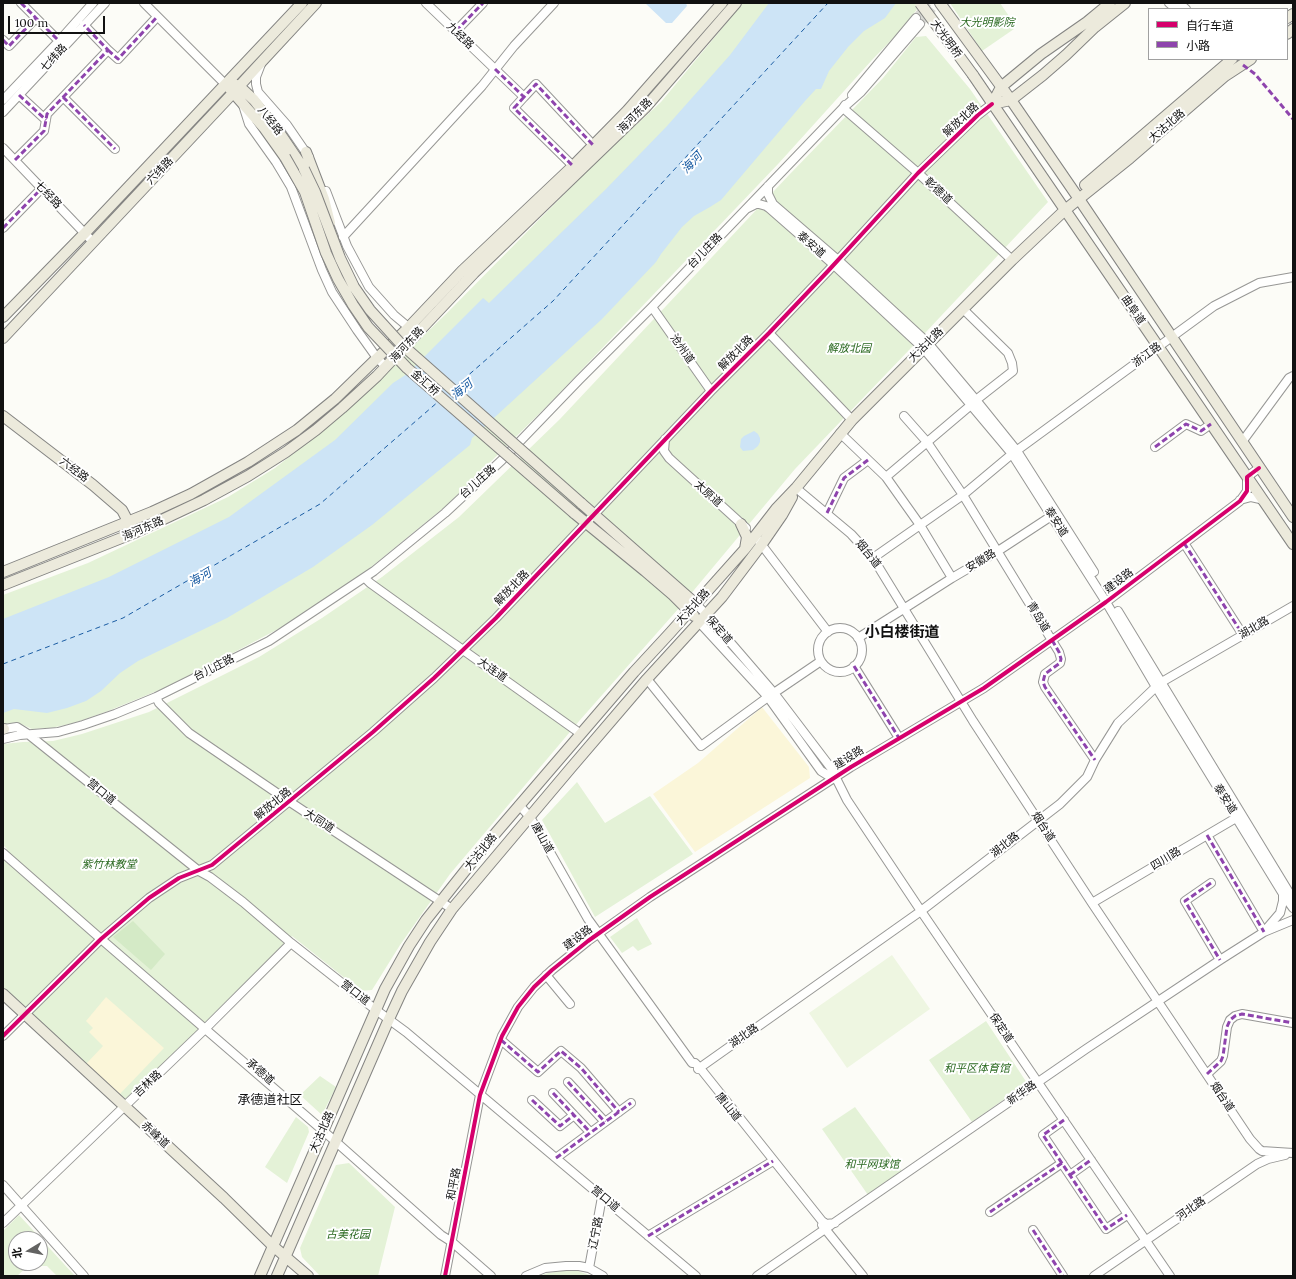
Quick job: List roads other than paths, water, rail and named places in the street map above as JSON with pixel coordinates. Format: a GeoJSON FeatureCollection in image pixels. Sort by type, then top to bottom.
{"type":"FeatureCollection","features":[{"type":"Feature","properties":{"kind":"main road","name":"六纬路"},"geometry":{"type":"LineString","coordinates":[[3,317],[85,234],[302,3]]}},
{"type":"Feature","properties":{"kind":"main road","name":"六纬路"},"geometry":{"type":"LineString","coordinates":[[3,338],[316,3]]}},
{"type":"Feature","properties":{"kind":"main road","name":"海河东路"},"geometry":{"type":"LineString","coordinates":[[3,585],[134,533],[204,500],[248,476],[286,452],[316,430],[386,367],[413,330],[462,270],[573,166],[627,111],[722,3]]}},
{"type":"Feature","properties":{"kind":"main road","name":"海河东路"},"geometry":{"type":"LineString","coordinates":[[3,572],[128,522],[191,494],[248,462],[297,430],[335,399],[377,358],[413,330],[645,108],[736,3]]}},
{"type":"Feature","properties":{"kind":"main road","name":"大光明桥"},"geometry":{"type":"LineString","coordinates":[[920,3],[972,75]]}},
{"type":"Feature","properties":{"kind":"main road","name":"大光明桥"},"geometry":{"type":"LineString","coordinates":[[940,3],[984,64]]}},
{"type":"Feature","properties":{"kind":"main road","name":"解放北路"},"geometry":{"type":"LineString","coordinates":[[992,104],[1000,87],[1041,54],[1087,22],[1110,3]]}},
{"type":"Feature","properties":{"kind":"main road","name":"解放北路"},"geometry":{"type":"LineString","coordinates":[[992,104],[1011,100],[1043,75],[1095,27],[1125,3]]}},
{"type":"Feature","properties":{"kind":"main road","name":"大沽北路"},"geometry":{"type":"LineString","coordinates":[[277,1276],[389,1019],[417,962],[452,909],[647,679],[684,639],[695,610],[722,597],[758,541],[776,509],[796,488],[852,420],[1012,260],[1065,210],[1077,196],[1130,158],[1225,76],[1237,60]]}},
{"type":"Feature","properties":{"kind":"main road","name":"曲阜道"},"geometry":{"type":"LineString","coordinates":[[984,64],[1011,100],[1077,196],[1293,517]]}},
{"type":"Feature","properties":{"kind":"main road"},"geometry":{"type":"LineString","coordinates":[[254,70],[251,88],[254,100]]}},
{"type":"Feature","properties":{"kind":"main road","name":"曲阜道"},"geometry":{"type":"LineString","coordinates":[[972,75],[1293,544]]}},
{"type":"Feature","properties":{"kind":"main road"},"geometry":{"type":"LineString","coordinates":[[226,85],[234,84],[236,90]]}},
{"type":"Feature","properties":{"kind":"main road","name":"八经路"},"geometry":{"type":"LineString","coordinates":[[236,90],[254,100],[307,167]]}},
{"type":"Feature","properties":{"kind":"main road","name":"八经路"},"geometry":{"type":"LineString","coordinates":[[236,90],[243,104],[265,129],[285,157]]}},
{"type":"Feature","properties":{"kind":"main road"},"geometry":{"type":"LineString","coordinates":[[306,152],[307,167]]}},
{"type":"Feature","properties":{"kind":"main road","name":"金汇桥"},"geometry":{"type":"LineString","coordinates":[[285,157],[305,192],[326,253],[338,279],[368,327],[407,368],[586,523]]}},
{"type":"Feature","properties":{"kind":"main road","name":"金汇桥"},"geometry":{"type":"LineString","coordinates":[[307,167],[340,258],[354,286],[370,310],[390,333],[416,357],[581,503]]}},
{"type":"Feature","properties":{"kind":"main road","name":"六经路"},"geometry":{"type":"LineString","coordinates":[[3,416],[93,485],[122,510],[134,533]]}},
{"type":"Feature","properties":{"kind":"main road"},"geometry":{"type":"LineString","coordinates":[[581,503],[595,514],[695,610]]}},
{"type":"Feature","properties":{"kind":"main road"},"geometry":{"type":"LineString","coordinates":[[586,523],[676,592],[680,611],[676,626]]}},
{"type":"Feature","properties":{"kind":"main road"},"geometry":{"type":"LineString","coordinates":[[741,524],[746,537],[745,549]]}},
{"type":"Feature","properties":{"kind":"main road","name":"大沽北路"},"geometry":{"type":"LineString","coordinates":[[260,1276],[385,989],[409,946],[426,920],[519,805],[634,672],[676,626],[695,610],[745,549],[758,541]]}},
{"type":"Feature","properties":{"kind":"main road","name":"赤峰道"},"geometry":{"type":"LineString","coordinates":[[3,994],[224,1198],[273,1246],[308,1276]]}},
{"type":"Feature","properties":{"kind":"street"},"geometry":{"type":"LineString","coordinates":[[21,3],[59,41]]}},
{"type":"Feature","properties":{"kind":"street","name":"七纬路"},"geometry":{"type":"LineString","coordinates":[[3,100],[93,3]]}},
{"type":"Feature","properties":{"kind":"street","name":"七纬路"},"geometry":{"type":"LineString","coordinates":[[3,112],[105,3]]}},
{"type":"Feature","properties":{"kind":"street"},"geometry":{"type":"LineString","coordinates":[[144,3],[226,85]]}},
{"type":"Feature","properties":{"kind":"street","name":"九经路"},"geometry":{"type":"LineString","coordinates":[[426,3],[524,97]]}},
{"type":"Feature","properties":{"kind":"street"},"geometry":{"type":"LineString","coordinates":[[456,31],[483,3]]}},
{"type":"Feature","properties":{"kind":"street"},"geometry":{"type":"LineString","coordinates":[[343,237],[482,86],[495,69],[554,3]]}},
{"type":"Feature","properties":{"kind":"street"},"geometry":{"type":"LineString","coordinates":[[84,25],[118,59],[157,17]]}},
{"type":"Feature","properties":{"kind":"street"},"geometry":{"type":"LineString","coordinates":[[3,40],[9,46],[36,18]]}},
{"type":"Feature","properties":{"kind":"street","name":"台儿庄路"},"geometry":{"type":"LineString","coordinates":[[28,734],[58,732],[83,725],[156,697],[269,641],[364,578],[445,513],[502,460],[652,307],[843,108],[857,88],[918,21]]}},
{"type":"Feature","properties":{"kind":"street"},"geometry":{"type":"LineString","coordinates":[[15,160],[44,131],[47,114],[108,50]]}},
{"type":"Feature","properties":{"kind":"street"},"geometry":{"type":"LineString","coordinates":[[263,60],[256,77],[258,92],[287,125],[306,152],[327,194],[347,246],[369,287],[394,315],[413,330]]}},
{"type":"Feature","properties":{"kind":"street"},"geometry":{"type":"LineString","coordinates":[[573,166],[514,108],[536,84],[593,145]]}},
{"type":"Feature","properties":{"kind":"street"},"geometry":{"type":"LineString","coordinates":[[19,95],[46,120]]}},
{"type":"Feature","properties":{"kind":"street"},"geometry":{"type":"LineString","coordinates":[[63,97],[115,150]]}},
{"type":"Feature","properties":{"kind":"street"},"geometry":{"type":"LineString","coordinates":[[243,104],[249,124],[276,162],[290,187],[319,263],[332,292],[377,358],[386,367]]}},
{"type":"Feature","properties":{"kind":"street","name":"解放北路"},"geometry":{"type":"LineString","coordinates":[[3,1036],[101,939],[149,898],[187,874],[199,871],[212,865],[290,802],[406,704],[496,618],[711,391],[769,333],[918,173],[978,115],[992,104]]}},
{"type":"Feature","properties":{"kind":"street","name":"彰德道"},"geometry":{"type":"LineString","coordinates":[[843,108],[918,173],[1012,260]]}},
{"type":"Feature","properties":{"kind":"street","name":"七经路"},"geometry":{"type":"LineString","coordinates":[[3,148],[93,242]]}},
{"type":"Feature","properties":{"kind":"street","name":"泰安道"},"geometry":{"type":"LineString","coordinates":[[768,186],[768,194],[773,204],[925,346],[1014,453],[1108,600],[1158,685],[1239,816],[1293,899]]}},
{"type":"Feature","properties":{"kind":"street"},"geometry":{"type":"LineString","coordinates":[[5,222],[42,188]]}},
{"type":"Feature","properties":{"kind":"street","name":"泰安道"},"geometry":{"type":"LineString","coordinates":[[746,209],[756,204],[766,206],[818,251],[836,262]]}},
{"type":"Feature","properties":{"kind":"street"},"geometry":{"type":"LineString","coordinates":[[818,251],[823,258],[825,265],[824,272],[819,280]]}},
{"type":"Feature","properties":{"kind":"street","name":"浙江路"},"geometry":{"type":"LineString","coordinates":[[873,558],[963,495],[1014,453],[1214,306],[1259,283],[1293,277]]}},
{"type":"Feature","properties":{"kind":"street","name":"沧州道"},"geometry":{"type":"LineString","coordinates":[[652,307],[711,391]]}},
{"type":"Feature","properties":{"kind":"street"},"geometry":{"type":"LineString","coordinates":[[886,477],[973,402],[1013,371],[1008,353],[963,309]]}},
{"type":"Feature","properties":{"kind":"street"},"geometry":{"type":"LineString","coordinates":[[769,333],[852,420]]}},
{"type":"Feature","properties":{"kind":"street"},"geometry":{"type":"LineString","coordinates":[[1242,442],[1289,378],[1293,376]]}},
{"type":"Feature","properties":{"kind":"street","name":"青岛道"},"geometry":{"type":"LineString","coordinates":[[904,416],[927,442],[963,495],[1059,652],[1061,660],[1060,663],[1045,674],[1043,682],[1095,760]]}},
{"type":"Feature","properties":{"kind":"street"},"geometry":{"type":"LineString","coordinates":[[1155,447],[1186,424],[1201,431],[1211,424]]}},
{"type":"Feature","properties":{"kind":"street"},"geometry":{"type":"LineString","coordinates":[[840,433],[886,477],[920,525],[952,578]]}},
{"type":"Feature","properties":{"kind":"street","name":"太原道"},"geometry":{"type":"LineString","coordinates":[[666,439],[664,451],[669,458],[758,541],[828,632]]}},
{"type":"Feature","properties":{"kind":"street"},"geometry":{"type":"LineString","coordinates":[[827,514],[844,478],[868,460]]}},
{"type":"Feature","properties":{"kind":"street"},"geometry":{"type":"LineString","coordinates":[[1240,501],[1247,491],[1247,477],[1259,468]]}},
{"type":"Feature","properties":{"kind":"street","name":"烟台道"},"geometry":{"type":"LineString","coordinates":[[796,488],[851,534],[873,558],[973,721],[1092,903],[1250,1139],[1267,1155]]}},
{"type":"Feature","properties":{"kind":"street"},"geometry":{"type":"LineString","coordinates":[[1240,501],[1252,497],[1265,502]]}},
{"type":"Feature","properties":{"kind":"street","name":"建设路"},"geometry":{"type":"LineString","coordinates":[[480,1095],[501,1040],[518,1007],[546,975],[588,941],[650,897],[835,777],[984,688],[1108,600],[1240,501]]}},
{"type":"Feature","properties":{"kind":"street"},"geometry":{"type":"LineString","coordinates":[[581,503],[589,506],[596,506],[607,502]]}},
{"type":"Feature","properties":{"kind":"street","name":"安徽路"},"geometry":{"type":"LineString","coordinates":[[858,638],[952,578],[998,551],[1054,514]]}},
{"type":"Feature","properties":{"kind":"street"},"geometry":{"type":"LineString","coordinates":[[1184,542],[1243,635]]}},
{"type":"Feature","properties":{"kind":"street","name":"大连道"},"geometry":{"type":"LineString","coordinates":[[364,578],[581,734]]}},
{"type":"Feature","properties":{"kind":"street","name":"湖北路"},"geometry":{"type":"LineString","coordinates":[[699,1068],[921,911],[1060,804],[1087,777],[1095,760],[1118,723],[1158,685],[1293,606]]}},
{"type":"Feature","properties":{"kind":"street","name":"保定道"},"geometry":{"type":"LineString","coordinates":[[695,610],[771,695],[818,767],[825,773],[835,777],[847,800],[921,911],[1170,1276]]}},
{"type":"Feature","properties":{"kind":"street"},"geometry":{"type":"LineString","coordinates":[[843,628],[850,631],[858,638],[861,648],[861,655],[858,662],[847,671],[839,672],[832,670],[826,667],[821,661],[818,655],[818,648],[820,641],[828,632],[843,628]]}},
{"type":"Feature","properties":{"kind":"street"},"geometry":{"type":"LineString","coordinates":[[647,679],[701,746],[821,661]]}},
{"type":"Feature","properties":{"kind":"street"},"geometry":{"type":"LineString","coordinates":[[854,666],[899,738]]}},
{"type":"Feature","properties":{"kind":"street","name":"大同道"},"geometry":{"type":"LineString","coordinates":[[156,697],[159,703],[189,733],[452,909]]}},
{"type":"Feature","properties":{"kind":"street"},"geometry":{"type":"LineString","coordinates":[[940,713],[959,710],[965,713],[973,721]]}},
{"type":"Feature","properties":{"kind":"street","name":"营口道"},"geometry":{"type":"LineString","coordinates":[[3,732],[17,727],[28,734],[199,871],[210,877],[243,902],[291,943],[406,1032],[696,1276]]}},
{"type":"Feature","properties":{"kind":"street"},"geometry":{"type":"LineString","coordinates":[[48,750],[46,744],[47,739],[50,735],[58,732]]}},
{"type":"Feature","properties":{"kind":"street","name":"唐山道"},"geometry":{"type":"LineString","coordinates":[[519,805],[530,817],[605,946],[691,1064],[694,1064],[699,1068],[863,1276]]}},
{"type":"Feature","properties":{"kind":"street","name":"泰安道"},"geometry":{"type":"LineString","coordinates":[[1239,816],[1282,894],[1293,908]]}},
{"type":"Feature","properties":{"kind":"street","name":"四川路"},"geometry":{"type":"LineString","coordinates":[[1092,903],[1239,816]]}},
{"type":"Feature","properties":{"kind":"street"},"geometry":{"type":"LineString","coordinates":[[1206,835],[1264,932],[1280,913],[1283,902],[1282,894]]}},
{"type":"Feature","properties":{"kind":"street","name":"承德道"},"geometry":{"type":"LineString","coordinates":[[3,853],[101,939],[324,1129],[441,1235],[452,1242],[491,1276]]}},
{"type":"Feature","properties":{"kind":"street"},"geometry":{"type":"LineString","coordinates":[[1281,880],[1293,888]]}},
{"type":"Feature","properties":{"kind":"street"},"geometry":{"type":"LineString","coordinates":[[1211,883],[1185,901],[1220,960]]}},
{"type":"Feature","properties":{"kind":"street","name":"新华路"},"geometry":{"type":"LineString","coordinates":[[757,1276],[1038,1082],[1220,960],[1264,932],[1292,921]]}},
{"type":"Feature","properties":{"kind":"street","name":"吉林路"},"geometry":{"type":"LineString","coordinates":[[3,1223],[207,1028],[291,943]]}},
{"type":"Feature","properties":{"kind":"street"},"geometry":{"type":"LineString","coordinates":[[546,975],[570,1004]]}},
{"type":"Feature","properties":{"kind":"street"},"geometry":{"type":"LineString","coordinates":[[1207,1074],[1221,1061],[1227,1027],[1230,1020],[1235,1016],[1242,1014],[1293,1023]]}},
{"type":"Feature","properties":{"kind":"street"},"geometry":{"type":"LineString","coordinates":[[501,1040],[538,1072],[560,1050],[581,1068],[619,1112]]}},
{"type":"Feature","properties":{"kind":"street"},"geometry":{"type":"LineString","coordinates":[[568,1082],[605,1122]]}},
{"type":"Feature","properties":{"kind":"street"},"geometry":{"type":"LineString","coordinates":[[553,1093],[590,1132]]}},
{"type":"Feature","properties":{"kind":"street","name":"和平路"},"geometry":{"type":"LineString","coordinates":[[445,1276],[480,1095]]}},
{"type":"Feature","properties":{"kind":"street"},"geometry":{"type":"LineString","coordinates":[[532,1100],[560,1126],[574,1115]]}},
{"type":"Feature","properties":{"kind":"street"},"geometry":{"type":"LineString","coordinates":[[556,1158],[631,1103]]}},
{"type":"Feature","properties":{"kind":"street"},"geometry":{"type":"LineString","coordinates":[[1064,1120],[1043,1135],[1106,1229],[1128,1215]]}},
{"type":"Feature","properties":{"kind":"street"},"geometry":{"type":"LineString","coordinates":[[1267,1155],[1293,1148]]}},
{"type":"Feature","properties":{"kind":"street"},"geometry":{"type":"LineString","coordinates":[[1283,1153],[1293,1148]]}},
{"type":"Feature","properties":{"kind":"street"},"geometry":{"type":"LineString","coordinates":[[1267,1155],[1293,1153]]}},
{"type":"Feature","properties":{"kind":"street","name":"河北路"},"geometry":{"type":"LineString","coordinates":[[1094,1276],[1257,1164],[1267,1155],[1293,1153]]}},
{"type":"Feature","properties":{"kind":"street"},"geometry":{"type":"LineString","coordinates":[[1070,1175],[1091,1160]]}},
{"type":"Feature","properties":{"kind":"street"},"geometry":{"type":"LineString","coordinates":[[648,1236],[772,1161]]}},
{"type":"Feature","properties":{"kind":"street","name":"唐山道"},"geometry":{"type":"LineString","coordinates":[[772,1161],[824,1223],[830,1224],[836,1222]]}},
{"type":"Feature","properties":{"kind":"street"},"geometry":{"type":"LineString","coordinates":[[990,1212],[1062,1163]]}},
{"type":"Feature","properties":{"kind":"street"},"geometry":{"type":"LineString","coordinates":[[3,1185],[84,1276]]}},
{"type":"Feature","properties":{"kind":"street","name":"辽宁路"},"geometry":{"type":"LineString","coordinates":[[589,1268],[602,1197]]}},
{"type":"Feature","properties":{"kind":"street"},"geometry":{"type":"LineString","coordinates":[[1033,1230],[1063,1276]]}},
{"type":"Feature","properties":{"kind":"street"},"geometry":{"type":"LineString","coordinates":[[526,1276],[539,1270],[551,1267],[572,1266],[589,1268],[603,1276]]}},
{"type":"Feature","properties":{"kind":"water"},"geometry":{"type":"Polygon","coordinates":[[[645,3],[686,3],[687,6],[672,23],[666,23],[645,3]]]}},
{"type":"Feature","properties":{"kind":"water","name":"海河"},"geometry":{"type":"Polygon","coordinates":[[[769,3],[896,3],[885,18],[864,31],[848,47],[829,71],[821,89],[816,89],[805,101],[721,200],[694,216],[682,227],[656,262],[602,319],[472,438],[470,445],[372,525],[313,567],[227,618],[138,661],[120,673],[101,691],[86,701],[47,713],[14,709],[3,713],[3,619],[109,577],[229,517],[335,440],[393,383],[407,374],[483,298],[489,303],[606,189],[667,126],[730,55],[769,3]]]}},
{"type":"Feature","properties":{"kind":"water"},"geometry":{"type":"Polygon","coordinates":[[[754,431],[760,438],[758,446],[753,450],[743,451],[740,447],[741,439],[754,431]]]}},
{"type":"Feature","properties":{"kind":"tunnel"},"geometry":{"type":"LineString","coordinates":[[916,18],[928,3]]}},
{"type":"Feature","properties":{"kind":"tunnel"},"geometry":{"type":"LineString","coordinates":[[920,24],[937,3]]}},
{"type":"Feature","properties":{"kind":"district","name":"小白楼街道"},"geometry":{"type":"Point","coordinates":[902,633]}},
{"type":"Feature","properties":{"kind":"district","name":"承德道社区"},"geometry":{"type":"Point","coordinates":[270,1100]}},
{"type":"Feature","properties":{"kind":"park label","name":"大光明影院"},"geometry":{"type":"Point","coordinates":[987,23]}},
{"type":"Feature","properties":{"kind":"park label","name":"解放北园"},"geometry":{"type":"Point","coordinates":[849,349]}},
{"type":"Feature","properties":{"kind":"park label","name":"紫竹林教堂"},"geometry":{"type":"Point","coordinates":[109,865]}},
{"type":"Feature","properties":{"kind":"park label","name":"和平区体育馆"},"geometry":{"type":"Point","coordinates":[977,1069]}},
{"type":"Feature","properties":{"kind":"park label","name":"和平网球馆"},"geometry":{"type":"Point","coordinates":[872,1165]}},
{"type":"Feature","properties":{"kind":"park label","name":"古美花园"},"geometry":{"type":"Point","coordinates":[348,1235]}}]}
